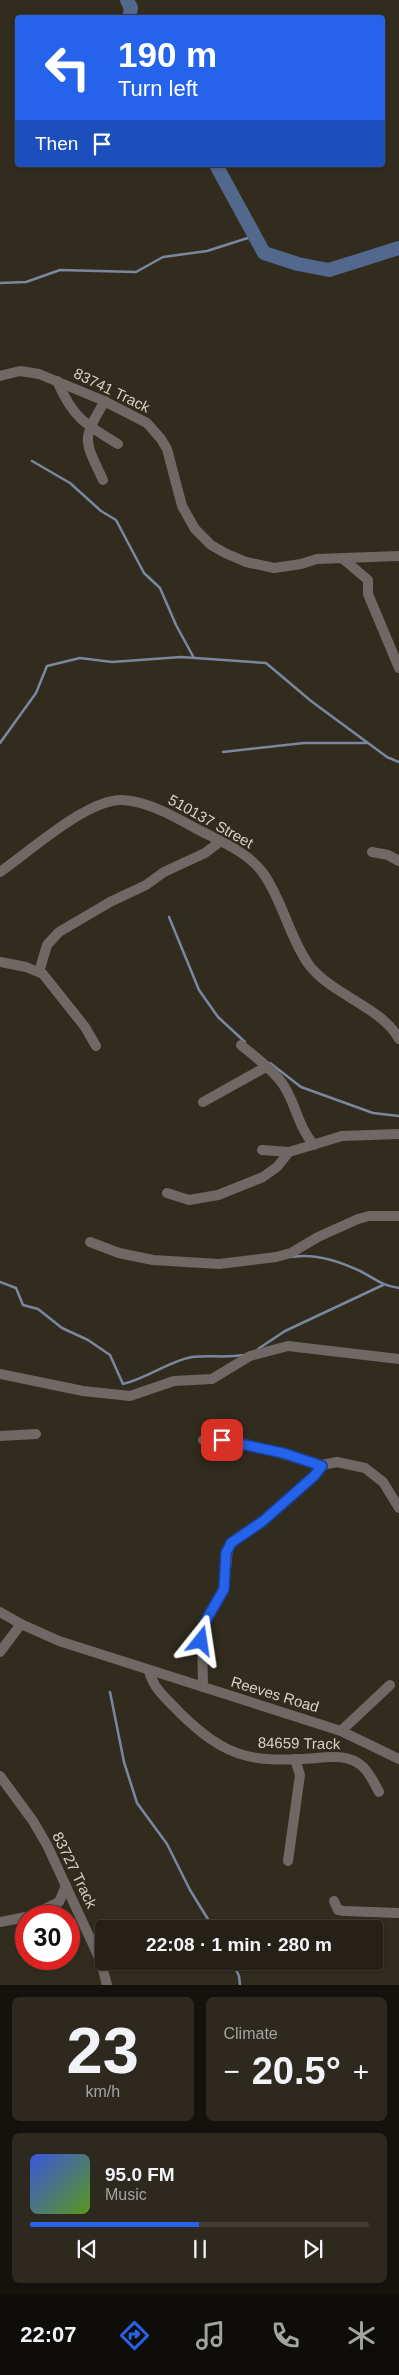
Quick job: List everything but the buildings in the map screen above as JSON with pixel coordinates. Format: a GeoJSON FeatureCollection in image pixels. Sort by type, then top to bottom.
{"type":"FeatureCollection","features":[{"type":"Feature","properties":{"kind":"street","name":"83741 Track"},"geometry":{"type":"LineString","coordinates":[[0,376],[25,371],[57,381],[105,401],[143,420],[161,439],[167,449],[182,506],[195,529],[204,539],[225,553],[261,566],[282,567],[317,559],[399,556]]}},
{"type":"Feature","properties":{"kind":"street"},"geometry":{"type":"LineString","coordinates":[[57,381],[68,406],[90,426],[118,444]]}},
{"type":"Feature","properties":{"kind":"street"},"geometry":{"type":"LineString","coordinates":[[103,480],[87,444],[90,426],[105,401]]}},
{"type":"Feature","properties":{"kind":"street"},"geometry":{"type":"LineString","coordinates":[[342,558],[368,580],[368,594],[399,668]]}},
{"type":"Feature","properties":{"kind":"street","name":"510137 Street"},"geometry":{"type":"LineString","coordinates":[[0,872],[77,816],[93,808],[116,801],[131,802],[158,810],[221,841],[254,862],[271,885],[304,956],[320,977],[390,1026],[399,1039]]}},
{"type":"Feature","properties":{"kind":"street"},"geometry":{"type":"LineString","coordinates":[[39,972],[47,945],[59,932],[110,902],[146,885],[164,872],[205,853],[221,841]]}},
{"type":"Feature","properties":{"kind":"street"},"geometry":{"type":"LineString","coordinates":[[372,852],[388,855],[399,861]]}},
{"type":"Feature","properties":{"kind":"street"},"geometry":{"type":"LineString","coordinates":[[0,962],[39,972],[72,1009],[96,1046]]}},
{"type":"Feature","properties":{"kind":"street"},"geometry":{"type":"LineString","coordinates":[[242,1045],[281,1082],[290,1096],[300,1126],[314,1145]]}},
{"type":"Feature","properties":{"kind":"street"},"geometry":{"type":"LineString","coordinates":[[203,1102],[266,1067]]}},
{"type":"Feature","properties":{"kind":"street"},"geometry":{"type":"LineString","coordinates":[[262,1150],[289,1152],[342,1136],[399,1134]]}},
{"type":"Feature","properties":{"kind":"street"},"geometry":{"type":"LineString","coordinates":[[167,1193],[189,1200],[218,1195],[263,1177],[276,1167],[289,1152]]}},
{"type":"Feature","properties":{"kind":"street"},"geometry":{"type":"LineString","coordinates":[[90,1242],[118,1253],[153,1260],[219,1264],[250,1262],[291,1253],[318,1237],[358,1219],[369,1216],[399,1216]]}},
{"type":"Feature","properties":{"kind":"street"},"geometry":{"type":"LineString","coordinates":[[0,1374],[100,1394],[130,1396],[174,1382],[212,1378],[250,1356],[288,1346],[399,1359]]}},
{"type":"Feature","properties":{"kind":"street"},"geometry":{"type":"LineString","coordinates":[[0,1436],[36,1434]]}},
{"type":"Feature","properties":{"kind":"street"},"geometry":{"type":"LineString","coordinates":[[203,1440],[242,1443],[283,1453],[320,1469]]}},
{"type":"Feature","properties":{"kind":"street"},"geometry":{"type":"LineString","coordinates":[[203,1687],[202,1634],[209,1613],[224,1589],[228,1548],[234,1540],[263,1521],[320,1469],[337,1462],[365,1468],[383,1482],[399,1508]]}},
{"type":"Feature","properties":{"kind":"street","name":"Reeves Road"},"geometry":{"type":"LineString","coordinates":[[0,1612],[21,1624],[59,1641],[341,1731],[399,1759]]}},
{"type":"Feature","properties":{"kind":"street"},"geometry":{"type":"LineString","coordinates":[[0,1652],[21,1624]]}},
{"type":"Feature","properties":{"kind":"street","name":"84659 Track"},"geometry":{"type":"LineString","coordinates":[[149,1671],[156,1688],[199,1731],[215,1743],[252,1757],[296,1759],[334,1757],[351,1759],[363,1767],[379,1792]]}},
{"type":"Feature","properties":{"kind":"street"},"geometry":{"type":"LineString","coordinates":[[341,1731],[390,1686]]}},
{"type":"Feature","properties":{"kind":"street"},"geometry":{"type":"LineString","coordinates":[[288,1861],[300,1775],[296,1759]]}},
{"type":"Feature","properties":{"kind":"street","name":"83727 Track"},"geometry":{"type":"LineString","coordinates":[[0,1776],[33,1821],[101,1962],[107,1985]]}},
{"type":"Feature","properties":{"kind":"street"},"geometry":{"type":"LineString","coordinates":[[53,1905],[59,1902],[66,1886]]}},
{"type":"Feature","properties":{"kind":"street"},"geometry":{"type":"LineString","coordinates":[[334,1901],[338,1910],[399,1913]]}},
{"type":"Feature","properties":{"kind":"street"},"geometry":{"type":"LineString","coordinates":[[0,1922],[15,1919]]}},
{"type":"Feature","properties":{"kind":"waterway"},"geometry":{"type":"LineString","coordinates":[[127,0],[131,8],[130,15]]}},
{"type":"Feature","properties":{"kind":"waterway"},"geometry":{"type":"LineString","coordinates":[[217,167],[264,253],[298,264],[329,270],[399,248]]}},
{"type":"Feature","properties":{"kind":"waterway"},"geometry":{"type":"LineString","coordinates":[[0,283],[26,282],[60,270],[136,272],[163,257],[207,251],[254,236]]}},
{"type":"Feature","properties":{"kind":"waterway"},"geometry":{"type":"LineString","coordinates":[[32,461],[70,483],[101,511],[116,520],[144,573],[160,588],[176,625],[194,658]]}},
{"type":"Feature","properties":{"kind":"waterway"},"geometry":{"type":"LineString","coordinates":[[0,743],[36,693],[47,666],[80,658],[112,662],[181,657],[266,663],[311,701],[387,757],[399,762]]}},
{"type":"Feature","properties":{"kind":"waterway"},"geometry":{"type":"LineString","coordinates":[[223,752],[304,743],[366,743]]}},
{"type":"Feature","properties":{"kind":"waterway"},"geometry":{"type":"LineString","coordinates":[[169,917],[199,990],[218,1017],[245,1042]]}},
{"type":"Feature","properties":{"kind":"waterway"},"geometry":{"type":"LineString","coordinates":[[270,1063],[301,1087],[373,1113],[399,1116]]}},
{"type":"Feature","properties":{"kind":"waterway"},"geometry":{"type":"LineString","coordinates":[[292,1257],[318,1257],[344,1264],[383,1283],[399,1288]]}},
{"type":"Feature","properties":{"kind":"waterway"},"geometry":{"type":"LineString","coordinates":[[0,1282],[16,1288],[23,1305],[38,1309],[62,1328],[88,1340],[110,1355],[123,1384],[183,1359],[205,1356],[244,1355]]}},
{"type":"Feature","properties":{"kind":"waterway"},"geometry":{"type":"LineString","coordinates":[[258,1349],[285,1331],[383,1285]]}},
{"type":"Feature","properties":{"kind":"waterway"},"geometry":{"type":"LineString","coordinates":[[110,1692],[124,1762],[137,1803],[167,1844],[190,1890],[208,1920]]}},
{"type":"Feature","properties":{"kind":"waterway"},"geometry":{"type":"LineString","coordinates":[[236,1970],[240,1985]]}},
{"type":"Feature","properties":{"kind":"route"},"geometry":{"type":"LineString","coordinates":[[201,1641],[205,1622],[224,1589],[226,1553],[231,1543],[263,1521],[314,1476],[322,1466],[283,1453],[222,1440]]}}]}
